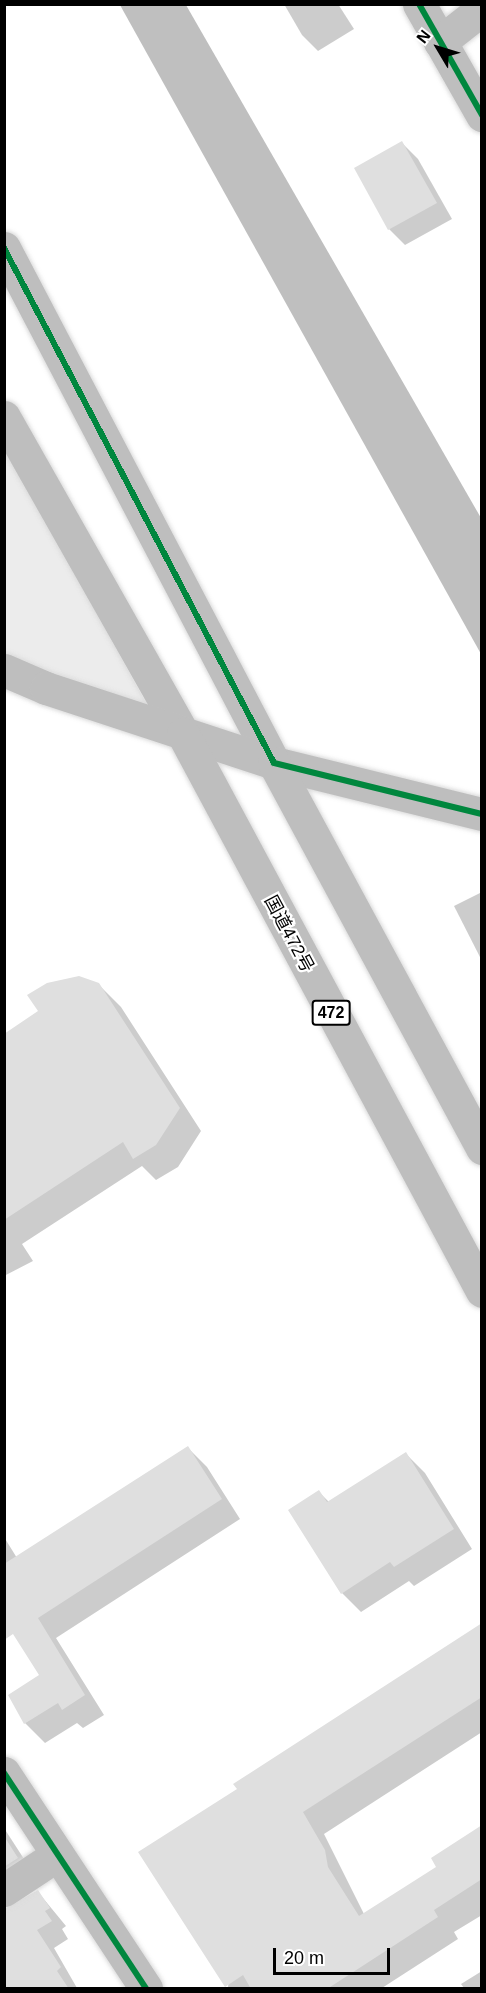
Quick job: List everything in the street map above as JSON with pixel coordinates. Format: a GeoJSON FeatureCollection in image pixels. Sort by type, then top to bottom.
{"type":"FeatureCollection","features":[{"type":"Feature","properties":{"kind":"main road"},"geometry":{"type":"LineString","coordinates":[[419,4],[482,115]]}},
{"type":"Feature","properties":{"kind":"main road"},"geometry":{"type":"LineString","coordinates":[[440,42],[482,9]]}},
{"type":"Feature","properties":{"kind":"main road"},"geometry":{"type":"LineString","coordinates":[[4,248],[274,763],[482,1148]]}},
{"type":"Feature","properties":{"kind":"main road","name":"国道472号"},"geometry":{"type":"LineString","coordinates":[[4,417],[183,734],[482,1291]]}},
{"type":"Feature","properties":{"kind":"main road"},"geometry":{"type":"LineString","coordinates":[[4,670],[183,734],[274,763],[482,814]]}},
{"type":"Feature","properties":{"kind":"main road"},"geometry":{"type":"LineString","coordinates":[[4,1773],[146,1989]]}},
{"type":"Feature","properties":{"kind":"main road"},"geometry":{"type":"LineString","coordinates":[[4,1890],[57,1855]]}},
{"type":"Feature","properties":{"kind":"shaded area"},"geometry":{"type":"Polygon","coordinates":[[[120,5],[186,5],[481,518],[481,654],[120,5]]]}},
{"type":"Feature","properties":{"kind":"shaded area"},"geometry":{"type":"Polygon","coordinates":[[[5,447],[156,721],[5,660],[5,447]]]}},
{"type":"Feature","properties":{"kind":"building"},"geometry":{"type":"Polygon","coordinates":[[[402,141],[437,203],[388,230],[354,168],[402,141]]]}},
{"type":"Feature","properties":{"kind":"building"},"geometry":{"type":"Polygon","coordinates":[[[79,976],[99,983],[180,1108],[156,1145],[133,1159],[123,1142],[4,1220],[4,1034],[38,1011],[27,995],[47,983],[79,976]]]}},
{"type":"Feature","properties":{"kind":"building"},"geometry":{"type":"Polygon","coordinates":[[[188,1446],[222,1499],[38,1618],[85,1695],[62,1710],[58,1703],[24,1724],[8,1695],[39,1675],[13,1634],[4,1640],[4,1564],[188,1446]]]}},
{"type":"Feature","properties":{"kind":"building"},"geometry":{"type":"Polygon","coordinates":[[[406,1452],[454,1529],[394,1567],[390,1562],[341,1594],[288,1510],[319,1490],[327,1502],[406,1452]]]}},
{"type":"Feature","properties":{"kind":"building"},"geometry":{"type":"Polygon","coordinates":[[[482,1623],[482,1697],[303,1812],[325,1850],[328,1867],[359,1916],[436,1867],[431,1858],[482,1825],[482,1879],[434,1910],[438,1917],[327,1989],[251,1989],[243,1975],[225,1987],[138,1852],[237,1789],[233,1784],[482,1623]]]}},
{"type":"Feature","properties":{"kind":"building"},"geometry":{"type":"Polygon","coordinates":[[[4,1836],[18,1858],[4,1867],[4,1836]]]}},
{"type":"Feature","properties":{"kind":"building"},"geometry":{"type":"Polygon","coordinates":[[[38,1890],[50,1908],[45,1911],[52,1921],[37,1930],[61,1967],[57,1971],[69,1989],[4,1989],[4,1909],[38,1890]]]}},
{"type":"Feature","properties":{"kind":"cycle path"},"geometry":{"type":"LineString","coordinates":[[419,4],[482,115]]}},
{"type":"Feature","properties":{"kind":"cycle path"},"geometry":{"type":"LineString","coordinates":[[4,248],[274,763],[482,814]]}},
{"type":"Feature","properties":{"kind":"cycle path"},"geometry":{"type":"LineString","coordinates":[[4,1773],[146,1988]]}}]}
